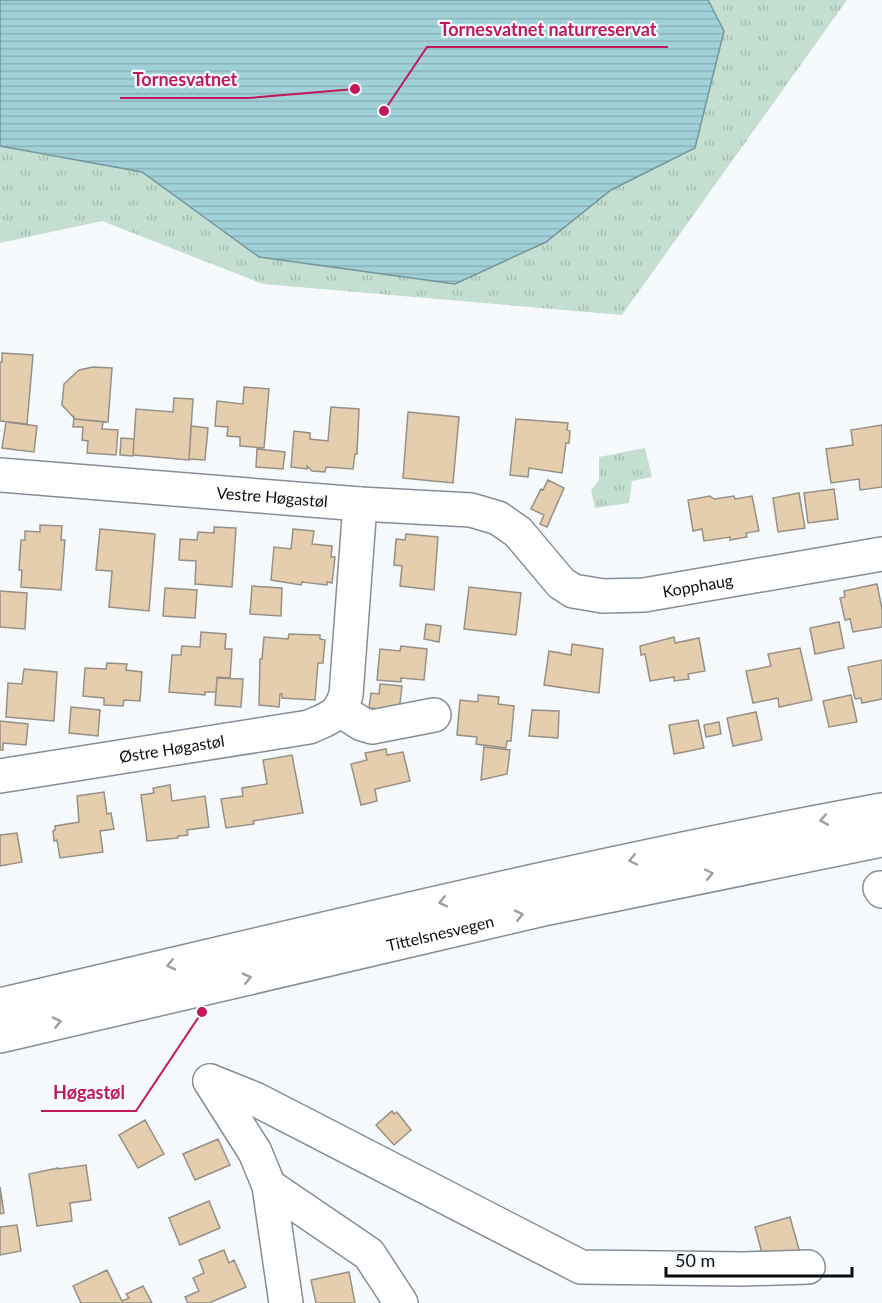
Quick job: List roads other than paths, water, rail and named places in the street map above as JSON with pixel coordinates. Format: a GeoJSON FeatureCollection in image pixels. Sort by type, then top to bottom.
{"type":"FeatureCollection","features":[{"type":"Feature","properties":{"kind":"street","name":"Vestre Høgastøl"},"geometry":{"type":"LineString","coordinates":[[0,475],[360,504],[471,510],[498,518],[518,532],[531,548]]}},
{"type":"Feature","properties":{"kind":"street"},"geometry":{"type":"LineString","coordinates":[[360,504],[346,695],[340,710],[362,724],[372,727],[434,715]]}},
{"type":"Feature","properties":{"kind":"street","name":"Kopphaug"},"geometry":{"type":"LineString","coordinates":[[531,548],[561,583],[573,591],[621,597],[882,554]]}},
{"type":"Feature","properties":{"kind":"street","name":"Østre Høgastøl"},"geometry":{"type":"LineString","coordinates":[[0,776],[309,727],[340,710]]}},
{"type":"Feature","properties":{"kind":"street","name":"Tittelsnesvegen"},"geometry":{"type":"LineString","coordinates":[[0,1005],[541,879],[882,810]]}},
{"type":"Feature","properties":{"kind":"street","name":"Tittelsnesvegen"},"geometry":{"type":"LineString","coordinates":[[0,1036],[548,908],[882,840]]}},
{"type":"Feature","properties":{"kind":"street"},"geometry":{"type":"LineString","coordinates":[[286,1303],[269,1186],[255,1152],[210,1081],[255,1099],[581,1268],[808,1267]]}},
{"type":"Feature","properties":{"kind":"street"},"geometry":{"type":"LineString","coordinates":[[269,1186],[369,1254],[400,1303]]}},
{"type":"Feature","properties":{"kind":"water"},"geometry":{"type":"Polygon","coordinates":[[[0,0],[708,0],[724,31],[695,148],[611,190],[546,242],[455,284],[259,257],[142,172],[0,146],[0,0]]]}},
{"type":"Feature","properties":{"kind":"place","name":"Tornesvatnet"},"geometry":{"type":"Point","coordinates":[355,89]}},
{"type":"Feature","properties":{"kind":"place","name":"Tornesvatnet naturreservat"},"geometry":{"type":"Point","coordinates":[384,111]}},
{"type":"Feature","properties":{"kind":"place","name":"Høgastøl"},"geometry":{"type":"Point","coordinates":[202,1012]}}]}
